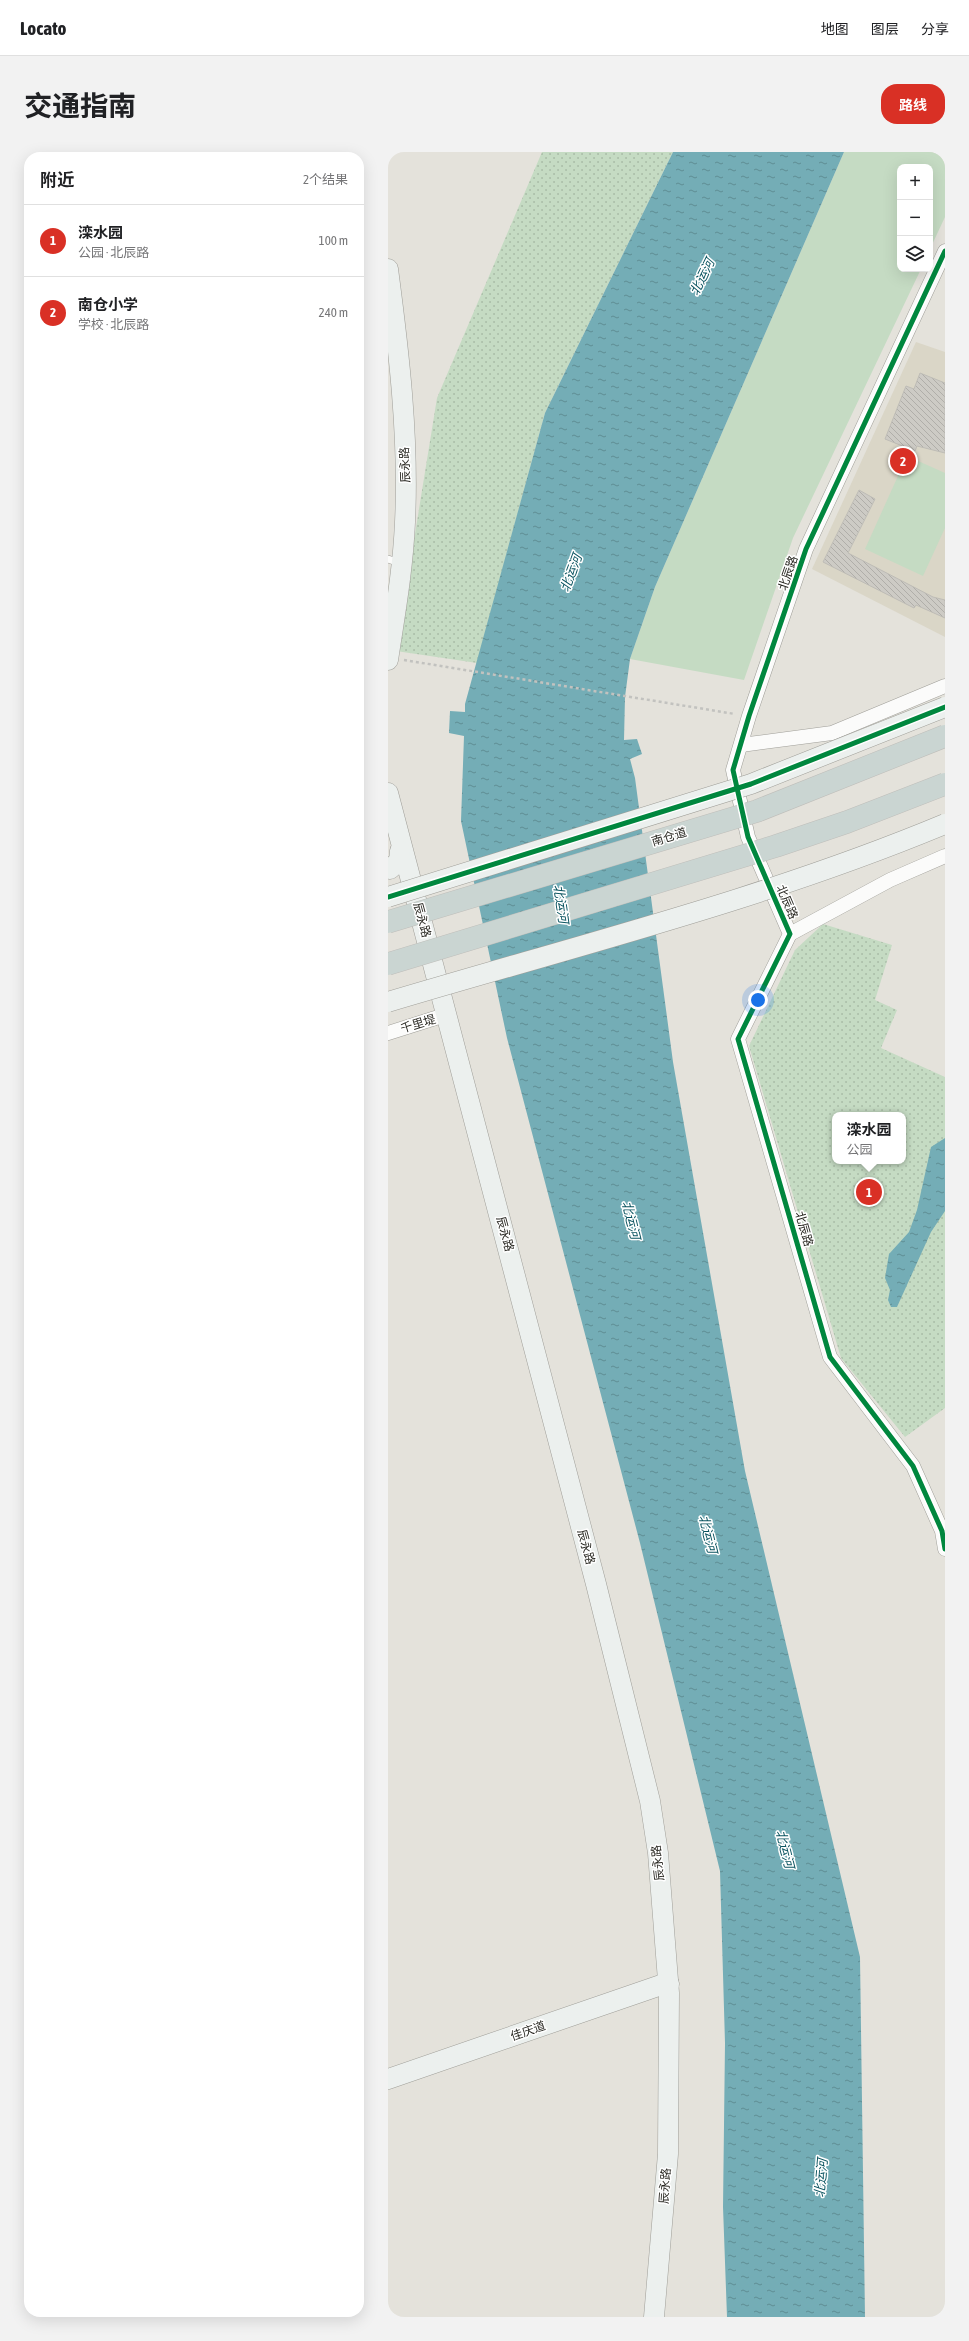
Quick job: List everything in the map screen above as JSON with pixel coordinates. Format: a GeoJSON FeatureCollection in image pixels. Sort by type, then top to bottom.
{"type":"FeatureCollection","features":[{"type":"Feature","properties":{"kind":"highway","name":"南仓道"},"geometry":{"type":"LineString","coordinates":[[388,922],[757,811],[945,736]]}},
{"type":"Feature","properties":{"kind":"highway"},"geometry":{"type":"LineString","coordinates":[[388,964],[776,846],[855,819],[945,784]]}},
{"type":"Feature","properties":{"kind":"main road","name":"辰永路"},"geometry":{"type":"LineString","coordinates":[[388,269],[398,360],[406,471],[388,632]]}},
{"type":"Feature","properties":{"kind":"main road","name":"辰永路"},"geometry":{"type":"LineString","coordinates":[[388,316],[401,470],[396,561],[388,659]]}},
{"type":"Feature","properties":{"kind":"main road"},"geometry":{"type":"LineString","coordinates":[[388,897],[751,784],[945,707]]}},
{"type":"Feature","properties":{"kind":"main road","name":"辰永路"},"geometry":{"type":"LineString","coordinates":[[388,793],[398,864]]}},
{"type":"Feature","properties":{"kind":"main road","name":"辰永路"},"geometry":{"type":"LineString","coordinates":[[388,808],[398,864],[445,1015],[536,1381],[590,1587],[640,1795],[650,1858],[665,2021],[668,2154],[654,2317]]}},
{"type":"Feature","properties":{"kind":"main road"},"geometry":{"type":"LineString","coordinates":[[388,1002],[766,891],[880,851],[945,824]]}},
{"type":"Feature","properties":{"kind":"main road","name":"佳庆道"},"geometry":{"type":"LineString","coordinates":[[388,2068],[617,1996],[662,1984]]}},
{"type":"Feature","properties":{"kind":"main road"},"geometry":{"type":"LineString","coordinates":[[617,1996],[652,2002],[665,2021]]}},
{"type":"Feature","properties":{"kind":"main road","name":"佳庆道"},"geometry":{"type":"LineString","coordinates":[[388,2079],[617,1996]]}},
{"type":"Feature","properties":{"kind":"main road","name":"辰永路"},"geometry":{"type":"LineString","coordinates":[[647,2317],[660,2150],[665,2021]]}},
{"type":"Feature","properties":{"kind":"street","name":"北辰路"},"geometry":{"type":"LineString","coordinates":[[945,251],[806,549],[749,716],[733,770],[748,837],[790,934],[738,1039],[830,1357],[913,1466],[942,1531],[945,1549]]}},
{"type":"Feature","properties":{"kind":"street"},"geometry":{"type":"LineString","coordinates":[[741,746],[832,733],[945,686]]}},
{"type":"Feature","properties":{"kind":"street"},"geometry":{"type":"LineString","coordinates":[[790,934],[890,880],[945,856]]}},
{"type":"Feature","properties":{"kind":"street","name":"千里堤"},"geometry":{"type":"LineString","coordinates":[[388,1033],[445,1015]]}},
{"type":"Feature","properties":{"kind":"path"},"geometry":{"type":"LineString","coordinates":[[388,659],[465,669],[749,716]]}},
{"type":"Feature","properties":{"kind":"shaded area"},"geometry":{"type":"Polygon","coordinates":[[[916,342],[945,352],[945,637],[812,569],[916,342]]]}},
{"type":"Feature","properties":{"kind":"green space"},"geometry":{"type":"Polygon","coordinates":[[[542,152],[673,152],[545,413],[477,663],[396,651],[437,398],[542,152]]]}},
{"type":"Feature","properties":{"kind":"green space"},"geometry":{"type":"Polygon","coordinates":[[[844,152],[945,152],[945,217],[933,243],[933,164],[897,164],[897,272],[920,272],[793,538],[744,680],[630,659],[655,587],[844,152]]]}},
{"type":"Feature","properties":{"kind":"green space"},"geometry":{"type":"Polygon","coordinates":[[[907,456],[945,473],[945,528],[923,576],[865,549],[907,456]]]}},
{"type":"Feature","properties":{"kind":"green space"},"geometry":{"type":"Polygon","coordinates":[[[823,924],[892,945],[875,1000],[897,1010],[881,1048],[945,1077],[945,1408],[905,1437],[841,1358],[749,1046],[795,950],[823,924]]]}},
{"type":"Feature","properties":{"kind":"water","name":"北运河"},"geometry":{"type":"Polygon","coordinates":[[[673,152],[844,152],[655,587],[630,659],[625,697],[624,740],[637,739],[642,754],[630,759],[635,778],[673,1062],[745,1471],[860,1957],[865,2317],[727,2317],[723,2207],[725,2043],[720,1871],[640,1543],[507,1038],[461,821],[464,736],[449,733],[450,711],[465,712],[465,704],[545,413],[673,152]]]}},
{"type":"Feature","properties":{"kind":"water"},"geometry":{"type":"Polygon","coordinates":[[[945,1138],[945,1211],[931,1232],[897,1307],[891,1307],[888,1300],[890,1290],[885,1278],[889,1254],[909,1232],[917,1210],[931,1147],[945,1138]]]}},
{"type":"Feature","properties":{"kind":"building"},"geometry":{"type":"Polygon","coordinates":[[[920,373],[945,383],[945,453],[917,446],[915,451],[885,439],[906,386],[914,389],[920,373]]]}},
{"type":"Feature","properties":{"kind":"building"},"geometry":{"type":"Polygon","coordinates":[[[859,490],[875,499],[848,553],[933,597],[945,600],[945,618],[916,605],[914,608],[823,562],[859,490]]]}},
{"type":"Feature","properties":{"kind":"cycle path"},"geometry":{"type":"LineString","coordinates":[[945,251],[806,549],[749,716],[733,770],[748,837],[790,934],[738,1039],[830,1357],[913,1466],[942,1531],[945,1549]]}},
{"type":"Feature","properties":{"kind":"cycle path"},"geometry":{"type":"LineString","coordinates":[[388,897],[751,784],[945,707]]}},
{"type":"Feature","properties":{"kind":"place","name":"南仓小学"},"geometry":{"type":"Point","coordinates":[903,461]}},
{"type":"Feature","properties":{"kind":"place","name":"滦水园"},"geometry":{"type":"Point","coordinates":[869,1192]}}]}
